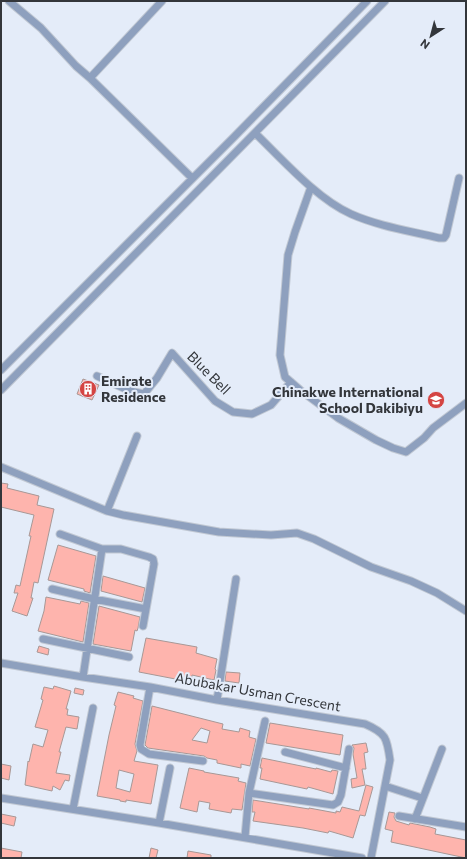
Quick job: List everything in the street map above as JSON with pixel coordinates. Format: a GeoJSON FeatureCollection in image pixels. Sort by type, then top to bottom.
{"type":"FeatureCollection","features":[{"type":"Feature","properties":{"kind":"street"},"geometry":{"type":"LineString","coordinates":[[9,1],[41,28],[76,66],[192,178]]}},
{"type":"Feature","properties":{"kind":"street"},"geometry":{"type":"LineString","coordinates":[[90,78],[162,1]]}},
{"type":"Feature","properties":{"kind":"street"},"geometry":{"type":"LineString","coordinates":[[1,370],[234,137],[367,1]]}},
{"type":"Feature","properties":{"kind":"street"},"geometry":{"type":"LineString","coordinates":[[1,390],[385,1]]}},
{"type":"Feature","properties":{"kind":"street"},"geometry":{"type":"LineString","coordinates":[[255,133],[311,186],[349,213],[361,218],[439,238],[444,238],[446,235],[459,178]]}},
{"type":"Feature","properties":{"kind":"street"},"geometry":{"type":"LineString","coordinates":[[234,137],[243,145]]}},
{"type":"Feature","properties":{"kind":"street"},"geometry":{"type":"LineString","coordinates":[[311,186],[294,232],[288,255],[280,355],[285,377],[338,418],[376,440],[406,452],[466,402]]}},
{"type":"Feature","properties":{"kind":"street","name":"Blue Bell"},"geometry":{"type":"LineString","coordinates":[[97,376],[130,391],[144,394],[157,378],[172,354],[215,401],[233,412],[252,414],[271,405],[291,382]]}},
{"type":"Feature","properties":{"kind":"street"},"geometry":{"type":"LineString","coordinates":[[107,511],[136,436]]}},
{"type":"Feature","properties":{"kind":"street"},"geometry":{"type":"LineString","coordinates":[[1,467],[107,511],[138,518],[219,532],[276,535],[297,533],[314,539],[371,567],[411,581],[437,593],[466,611]]}},
{"type":"Feature","properties":{"kind":"street"},"geometry":{"type":"LineString","coordinates":[[60,534],[102,549],[121,549],[149,556],[153,559],[154,564],[143,626]]}},
{"type":"Feature","properties":{"kind":"street"},"geometry":{"type":"LineString","coordinates":[[83,677],[102,549]]}},
{"type":"Feature","properties":{"kind":"street"},"geometry":{"type":"LineString","coordinates":[[217,700],[236,579]]}},
{"type":"Feature","properties":{"kind":"street"},"geometry":{"type":"LineString","coordinates":[[52,589],[94,599],[146,608]]}},
{"type":"Feature","properties":{"kind":"street"},"geometry":{"type":"LineString","coordinates":[[43,639],[129,657]]}},
{"type":"Feature","properties":{"kind":"street","name":"Abubakar Usman Crescent"},"geometry":{"type":"LineString","coordinates":[[1,663],[83,677],[150,686],[217,700],[365,724],[377,729],[384,736],[390,760],[371,858]]}},
{"type":"Feature","properties":{"kind":"street"},"geometry":{"type":"LineString","coordinates":[[150,686],[140,745],[141,749],[149,754],[203,761]]}},
{"type":"Feature","properties":{"kind":"street"},"geometry":{"type":"LineString","coordinates":[[73,809],[93,708]]}},
{"type":"Feature","properties":{"kind":"street"},"geometry":{"type":"LineString","coordinates":[[245,837],[249,792],[265,721]]}},
{"type":"Feature","properties":{"kind":"street"},"geometry":{"type":"LineString","coordinates":[[415,818],[442,749]]}},
{"type":"Feature","properties":{"kind":"street"},"geometry":{"type":"LineString","coordinates":[[249,792],[333,805],[338,802],[341,795],[349,750]]}},
{"type":"Feature","properties":{"kind":"street"},"geometry":{"type":"LineString","coordinates":[[285,752],[346,768]]}},
{"type":"Feature","properties":{"kind":"street"},"geometry":{"type":"LineString","coordinates":[[159,823],[170,768]]}},
{"type":"Feature","properties":{"kind":"street"},"geometry":{"type":"LineString","coordinates":[[385,786],[422,798]]}},
{"type":"Feature","properties":{"kind":"street"},"geometry":{"type":"LineString","coordinates":[[1,798],[245,837],[362,858]]}},
{"type":"Feature","properties":{"kind":"street"},"geometry":{"type":"LineString","coordinates":[[399,816],[466,827]]}},
{"type":"Feature","properties":{"kind":"building","name":"Emirate Residence"},"geometry":{"type":"Polygon","coordinates":[[[83,379],[99,385],[92,400],[77,394],[83,379]]]}},
{"type":"Feature","properties":{"kind":"building"},"geometry":{"type":"Polygon","coordinates":[[[1,483],[8,484],[7,488],[39,496],[37,505],[54,509],[38,583],[34,582],[31,598],[33,598],[27,616],[12,611],[18,593],[14,593],[16,585],[20,586],[34,515],[1,507],[1,483]]]}},
{"type":"Feature","properties":{"kind":"building"},"geometry":{"type":"Polygon","coordinates":[[[58,545],[96,556],[90,593],[84,591],[84,589],[48,580],[58,545]]]}},
{"type":"Feature","properties":{"kind":"building"},"geometry":{"type":"Polygon","coordinates":[[[103,576],[145,588],[142,602],[101,591],[103,576]]]}},
{"type":"Feature","properties":{"kind":"building"},"geometry":{"type":"Polygon","coordinates":[[[46,597],[80,604],[81,601],[89,603],[83,642],[38,631],[44,611],[46,597]]]}},
{"type":"Feature","properties":{"kind":"building"},"geometry":{"type":"Polygon","coordinates":[[[99,606],[140,617],[137,631],[135,630],[131,651],[93,644],[99,606]]]}},
{"type":"Feature","properties":{"kind":"building"},"geometry":{"type":"Polygon","coordinates":[[[146,638],[197,647],[196,653],[217,659],[214,680],[192,675],[191,682],[139,672],[146,638]]]}},
{"type":"Feature","properties":{"kind":"building"},"geometry":{"type":"Polygon","coordinates":[[[39,646],[49,649],[48,655],[37,652],[39,646]]]}},
{"type":"Feature","properties":{"kind":"building"},"geometry":{"type":"Polygon","coordinates":[[[226,672],[240,673],[239,683],[225,681],[226,672]]]}},
{"type":"Feature","properties":{"kind":"building"},"geometry":{"type":"Polygon","coordinates":[[[54,686],[71,691],[66,709],[68,709],[67,715],[79,717],[77,729],[66,727],[59,752],[61,752],[56,773],[70,775],[69,781],[65,780],[60,790],[53,786],[52,791],[25,785],[28,761],[29,762],[33,744],[43,747],[48,730],[35,727],[43,700],[41,699],[44,687],[53,689],[54,686]]]}},
{"type":"Feature","properties":{"kind":"building"},"geometry":{"type":"Polygon","coordinates":[[[75,688],[84,690],[83,695],[74,693],[75,688]]]}},
{"type":"Feature","properties":{"kind":"building"},"geometry":{"type":"Polygon","coordinates":[[[118,692],[134,696],[133,698],[143,701],[135,744],[137,751],[134,761],[158,765],[151,804],[126,800],[126,802],[97,796],[116,706],[114,705],[118,692]],[[119,770],[116,788],[130,792],[134,774],[119,770]]]}},
{"type":"Feature","properties":{"kind":"building"},"geometry":{"type":"Polygon","coordinates":[[[152,706],[223,724],[222,729],[239,732],[240,728],[250,731],[249,737],[256,739],[250,766],[241,764],[241,768],[217,763],[217,760],[204,756],[148,748],[145,745],[152,706]],[[201,728],[192,740],[207,743],[210,731],[201,728]]]}},
{"type":"Feature","properties":{"kind":"building"},"geometry":{"type":"Polygon","coordinates":[[[270,723],[343,735],[340,755],[266,743],[270,723]]]}},
{"type":"Feature","properties":{"kind":"building"},"geometry":{"type":"Polygon","coordinates":[[[366,743],[368,752],[364,753],[366,769],[362,769],[365,785],[352,788],[351,779],[357,778],[353,754],[354,748],[352,745],[366,743]]]}},
{"type":"Feature","properties":{"kind":"building"},"geometry":{"type":"Polygon","coordinates":[[[262,758],[331,772],[332,770],[338,771],[333,794],[308,787],[307,789],[260,779],[262,758]]]}},
{"type":"Feature","properties":{"kind":"building"},"geometry":{"type":"Polygon","coordinates":[[[1,764],[11,766],[9,780],[1,778],[1,764]]]}},
{"type":"Feature","properties":{"kind":"building"},"geometry":{"type":"Polygon","coordinates":[[[189,768],[239,778],[238,781],[246,783],[242,810],[232,809],[231,813],[209,809],[210,803],[199,801],[197,812],[180,808],[189,768]]]}},
{"type":"Feature","properties":{"kind":"building"},"geometry":{"type":"Polygon","coordinates":[[[366,785],[373,787],[365,816],[360,815],[353,838],[329,831],[328,833],[253,821],[255,812],[252,812],[253,800],[336,813],[336,811],[340,812],[342,807],[359,811],[366,785]]]}},
{"type":"Feature","properties":{"kind":"building"},"geometry":{"type":"Polygon","coordinates":[[[389,812],[395,813],[394,817],[396,821],[409,825],[410,823],[430,827],[436,829],[435,834],[466,840],[466,858],[391,842],[393,831],[385,829],[389,812]]]}},
{"type":"Feature","properties":{"kind":"building"},"geometry":{"type":"Polygon","coordinates":[[[1,814],[16,817],[14,826],[1,823],[1,814]]]}},
{"type":"Feature","properties":{"kind":"building"},"geometry":{"type":"Polygon","coordinates":[[[1,848],[22,852],[21,858],[1,858],[1,848]]]}},
{"type":"Feature","properties":{"kind":"building"},"geometry":{"type":"Polygon","coordinates":[[[151,848],[158,850],[156,858],[149,858],[151,848]]]}},
{"type":"Feature","properties":{"kind":"building"},"geometry":{"type":"Polygon","coordinates":[[[188,851],[211,855],[211,858],[187,858],[188,851]]]}},
{"type":"Feature","properties":{"kind":"place","name":"Emirate Residence"},"geometry":{"type":"Point","coordinates":[88,389]}},
{"type":"Feature","properties":{"kind":"place","name":"Chinakwe International School Dakibiyu"},"geometry":{"type":"Point","coordinates":[436,400]}}]}
